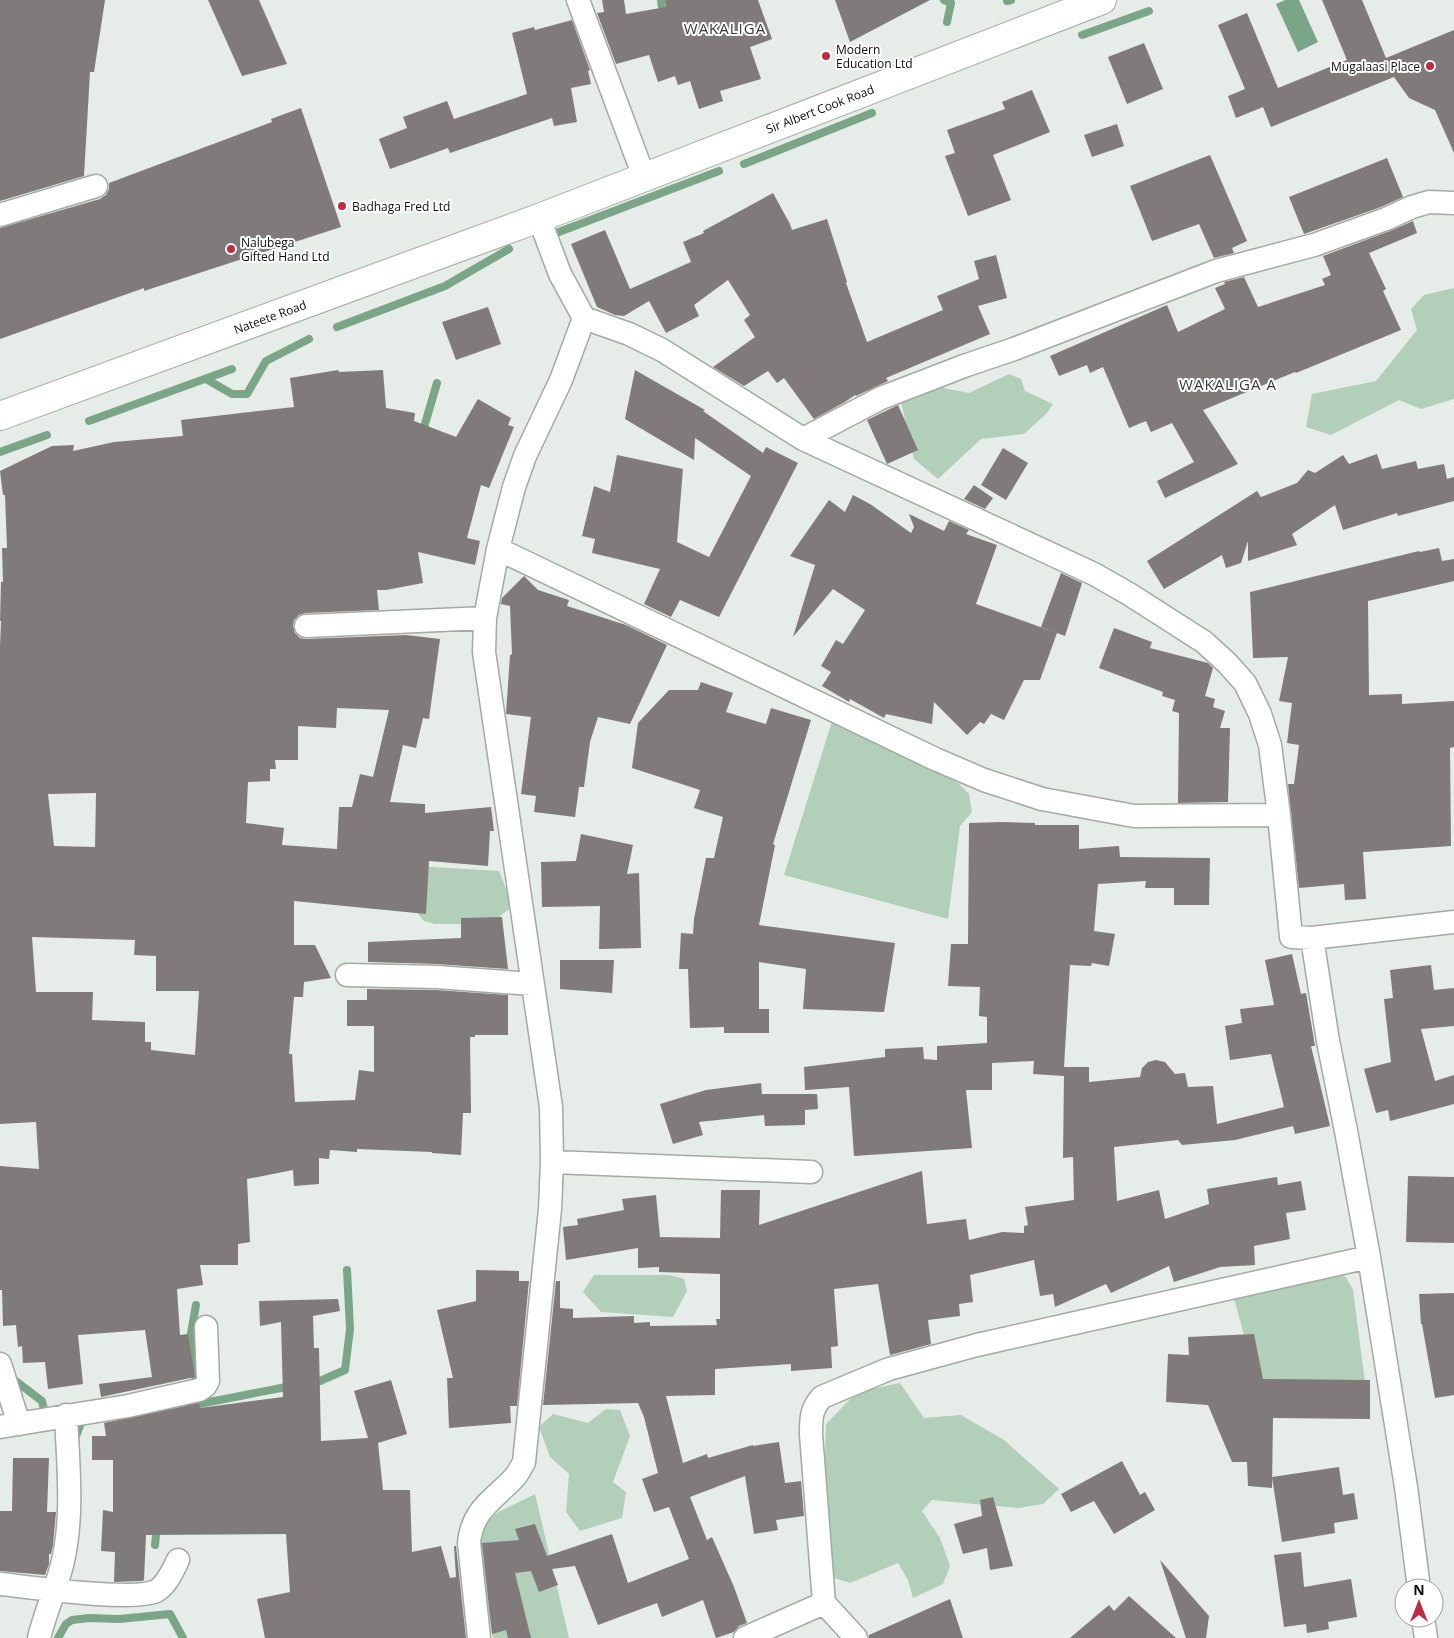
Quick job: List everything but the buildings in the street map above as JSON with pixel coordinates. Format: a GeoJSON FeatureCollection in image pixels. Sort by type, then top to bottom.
{"type":"FeatureCollection","features":[{"type":"Feature","properties":{"kind":"main road","name":"Sir Albert Cook Road"},"geometry":{"type":"LineString","coordinates":[[539,218],[1102,0]]}},
{"type":"Feature","properties":{"kind":"main road","name":"Nateete Road"},"geometry":{"type":"LineString","coordinates":[[0,416],[539,218]]}},
{"type":"Feature","properties":{"kind":"street"},"geometry":{"type":"LineString","coordinates":[[578,0],[644,177]]}},
{"type":"Feature","properties":{"kind":"street"},"geometry":{"type":"LineString","coordinates":[[0,215],[96,186]]}},
{"type":"Feature","properties":{"kind":"street"},"geometry":{"type":"LineString","coordinates":[[803,439],[881,398],[1216,271],[1314,244],[1429,202],[1454,203]]}},
{"type":"Feature","properties":{"kind":"street"},"geometry":{"type":"LineString","coordinates":[[539,218],[560,274],[584,318],[629,334],[662,350],[803,439],[1094,574],[1204,642],[1227,663],[1245,683],[1260,714],[1270,745],[1291,937],[1312,938],[1454,922]]}},
{"type":"Feature","properties":{"kind":"street"},"geometry":{"type":"LineString","coordinates":[[479,1638],[469,1543],[470,1532],[485,1504],[514,1478],[524,1462],[546,1254],[552,1162],[551,1107],[484,652],[485,618],[498,549],[514,487],[525,456],[561,380],[584,318]]}},
{"type":"Feature","properties":{"kind":"street"},"geometry":{"type":"LineString","coordinates":[[498,549],[984,780],[1042,799],[1134,816],[1279,814]]}},
{"type":"Feature","properties":{"kind":"street"},"geometry":{"type":"LineString","coordinates":[[306,626],[485,618]]}},
{"type":"Feature","properties":{"kind":"street"},"geometry":{"type":"LineString","coordinates":[[1312,938],[1328,1041],[1369,1257],[1406,1487],[1418,1578]]}},
{"type":"Feature","properties":{"kind":"street"},"geometry":{"type":"LineString","coordinates":[[346,975],[437,977],[532,984]]}},
{"type":"Feature","properties":{"kind":"street"},"geometry":{"type":"LineString","coordinates":[[552,1162],[811,1172]]}},
{"type":"Feature","properties":{"kind":"street"},"geometry":{"type":"LineString","coordinates":[[856,1638],[824,1603],[811,1434],[811,1415],[815,1405],[822,1397],[889,1369],[977,1345],[1369,1257]]}},
{"type":"Feature","properties":{"kind":"street"},"geometry":{"type":"LineString","coordinates":[[0,1364],[9,1426],[128,1406],[200,1390],[205,1386],[208,1381],[206,1327]]}},
{"type":"Feature","properties":{"kind":"street"},"geometry":{"type":"LineString","coordinates":[[39,1638],[62,1564],[67,1528],[69,1474],[66,1415]]}},
{"type":"Feature","properties":{"kind":"street"},"geometry":{"type":"LineString","coordinates":[[0,1584],[120,1595],[142,1594],[157,1591],[167,1581],[178,1560]]}},
{"type":"Feature","properties":{"kind":"street"},"geometry":{"type":"LineString","coordinates":[[745,1638],[824,1603]]}},
{"type":"Feature","properties":{"kind":"shaded area"},"geometry":{"type":"Polygon","coordinates":[[[1285,0],[1299,0],[1318,42],[1298,52],[1276,4],[1285,0]]]}},
{"type":"Feature","properties":{"kind":"shaded area"},"geometry":{"type":"Polygon","coordinates":[[[1454,288],[1454,399],[1421,409],[1399,400],[1331,435],[1306,427],[1312,394],[1376,381],[1417,330],[1411,309],[1424,295],[1454,288]]]}},
{"type":"Feature","properties":{"kind":"shaded area"},"geometry":{"type":"Polygon","coordinates":[[[1009,374],[1021,379],[1025,391],[1053,404],[1047,413],[1024,434],[981,439],[938,479],[914,459],[901,402],[928,385],[969,393],[1009,374]]]}},
{"type":"Feature","properties":{"kind":"shaded area"},"geometry":{"type":"Polygon","coordinates":[[[833,718],[958,783],[969,794],[972,812],[960,826],[948,919],[784,875],[833,718]]]}},
{"type":"Feature","properties":{"kind":"shaded area"},"geometry":{"type":"Polygon","coordinates":[[[417,866],[499,871],[513,906],[490,924],[435,924],[424,921],[414,909],[417,866]]]}},
{"type":"Feature","properties":{"kind":"shaded area"},"geometry":{"type":"Polygon","coordinates":[[[1331,1271],[1346,1277],[1353,1290],[1369,1413],[1266,1415],[1233,1295],[1331,1271]]]}},
{"type":"Feature","properties":{"kind":"shaded area"},"geometry":{"type":"Polygon","coordinates":[[[594,1275],[670,1275],[684,1279],[687,1291],[673,1317],[601,1312],[583,1292],[594,1275]]]}},
{"type":"Feature","properties":{"kind":"shaded area"},"geometry":{"type":"Polygon","coordinates":[[[900,1383],[924,1418],[961,1415],[1004,1440],[1059,1489],[1043,1504],[1019,1508],[932,1500],[922,1511],[940,1538],[950,1566],[943,1584],[913,1598],[908,1580],[898,1563],[850,1583],[828,1576],[804,1495],[825,1459],[826,1424],[857,1392],[900,1383]]]}},
{"type":"Feature","properties":{"kind":"shaded area"},"geometry":{"type":"Polygon","coordinates":[[[606,1409],[620,1410],[630,1436],[613,1482],[626,1492],[622,1518],[580,1531],[566,1512],[569,1474],[550,1457],[539,1427],[553,1414],[588,1423],[606,1409]]]}},
{"type":"Feature","properties":{"kind":"shaded area"},"geometry":{"type":"Polygon","coordinates":[[[535,1494],[569,1638],[493,1638],[477,1542],[482,1526],[498,1512],[535,1494]]]}},
{"type":"Feature","properties":{"kind":"waterway"},"geometry":{"type":"LineString","coordinates":[[661,0],[663,16]]}},
{"type":"Feature","properties":{"kind":"waterway"},"geometry":{"type":"LineString","coordinates":[[944,0],[951,3],[947,22]]}},
{"type":"Feature","properties":{"kind":"waterway"},"geometry":{"type":"LineString","coordinates":[[1007,1],[1011,0]]}},
{"type":"Feature","properties":{"kind":"waterway"},"geometry":{"type":"LineString","coordinates":[[1082,35],[1149,11]]}},
{"type":"Feature","properties":{"kind":"waterway"},"geometry":{"type":"LineString","coordinates":[[744,164],[872,113]]}},
{"type":"Feature","properties":{"kind":"waterway"},"geometry":{"type":"LineString","coordinates":[[559,232],[719,171]]}},
{"type":"Feature","properties":{"kind":"waterway"},"geometry":{"type":"LineString","coordinates":[[337,327],[445,286],[509,249]]}},
{"type":"Feature","properties":{"kind":"waterway"},"geometry":{"type":"LineString","coordinates":[[206,379],[232,394],[247,394],[266,361],[309,339]]}},
{"type":"Feature","properties":{"kind":"waterway"},"geometry":{"type":"LineString","coordinates":[[89,421],[232,369]]}},
{"type":"Feature","properties":{"kind":"waterway"},"geometry":{"type":"LineString","coordinates":[[422,434],[437,383]]}},
{"type":"Feature","properties":{"kind":"waterway"},"geometry":{"type":"LineString","coordinates":[[0,452],[47,435]]}},
{"type":"Feature","properties":{"kind":"waterway"},"geometry":{"type":"LineString","coordinates":[[310,1383],[320,1381],[345,1370],[350,1329],[347,1270]]}},
{"type":"Feature","properties":{"kind":"waterway"},"geometry":{"type":"LineString","coordinates":[[195,1377],[191,1333],[196,1305]]}},
{"type":"Feature","properties":{"kind":"waterway"},"geometry":{"type":"LineString","coordinates":[[9,1376],[42,1401],[46,1418]]}},
{"type":"Feature","properties":{"kind":"waterway"},"geometry":{"type":"LineString","coordinates":[[189,1406],[291,1386]]}},
{"type":"Feature","properties":{"kind":"waterway"},"geometry":{"type":"LineString","coordinates":[[143,1413],[168,1410]]}},
{"type":"Feature","properties":{"kind":"waterway"},"geometry":{"type":"LineString","coordinates":[[74,1438],[82,1420],[86,1420]]}},
{"type":"Feature","properties":{"kind":"waterway"},"geometry":{"type":"LineString","coordinates":[[155,1545],[157,1525]]}},
{"type":"Feature","properties":{"kind":"waterway"},"geometry":{"type":"LineString","coordinates":[[58,1638],[66,1624],[72,1620],[89,1618],[119,1619],[170,1614],[183,1638]]}},
{"type":"Feature","properties":{"kind":"place","name":"Modern Education Ltd"},"geometry":{"type":"Point","coordinates":[826,56]}},
{"type":"Feature","properties":{"kind":"place","name":"Mugalaasi Place"},"geometry":{"type":"Point","coordinates":[1430,66]}},
{"type":"Feature","properties":{"kind":"place","name":"Badhaga Fred Ltd"},"geometry":{"type":"Point","coordinates":[342,206]}},
{"type":"Feature","properties":{"kind":"place","name":"Nalubega Gifted Hand Ltd"},"geometry":{"type":"Point","coordinates":[231,249]}},
{"type":"Feature","properties":{"kind":"district","name":"WAKALIGA"},"geometry":{"type":"Point","coordinates":[725,28]}},
{"type":"Feature","properties":{"kind":"district","name":"WAKALIGA A"},"geometry":{"type":"Point","coordinates":[1228,384]}}]}
